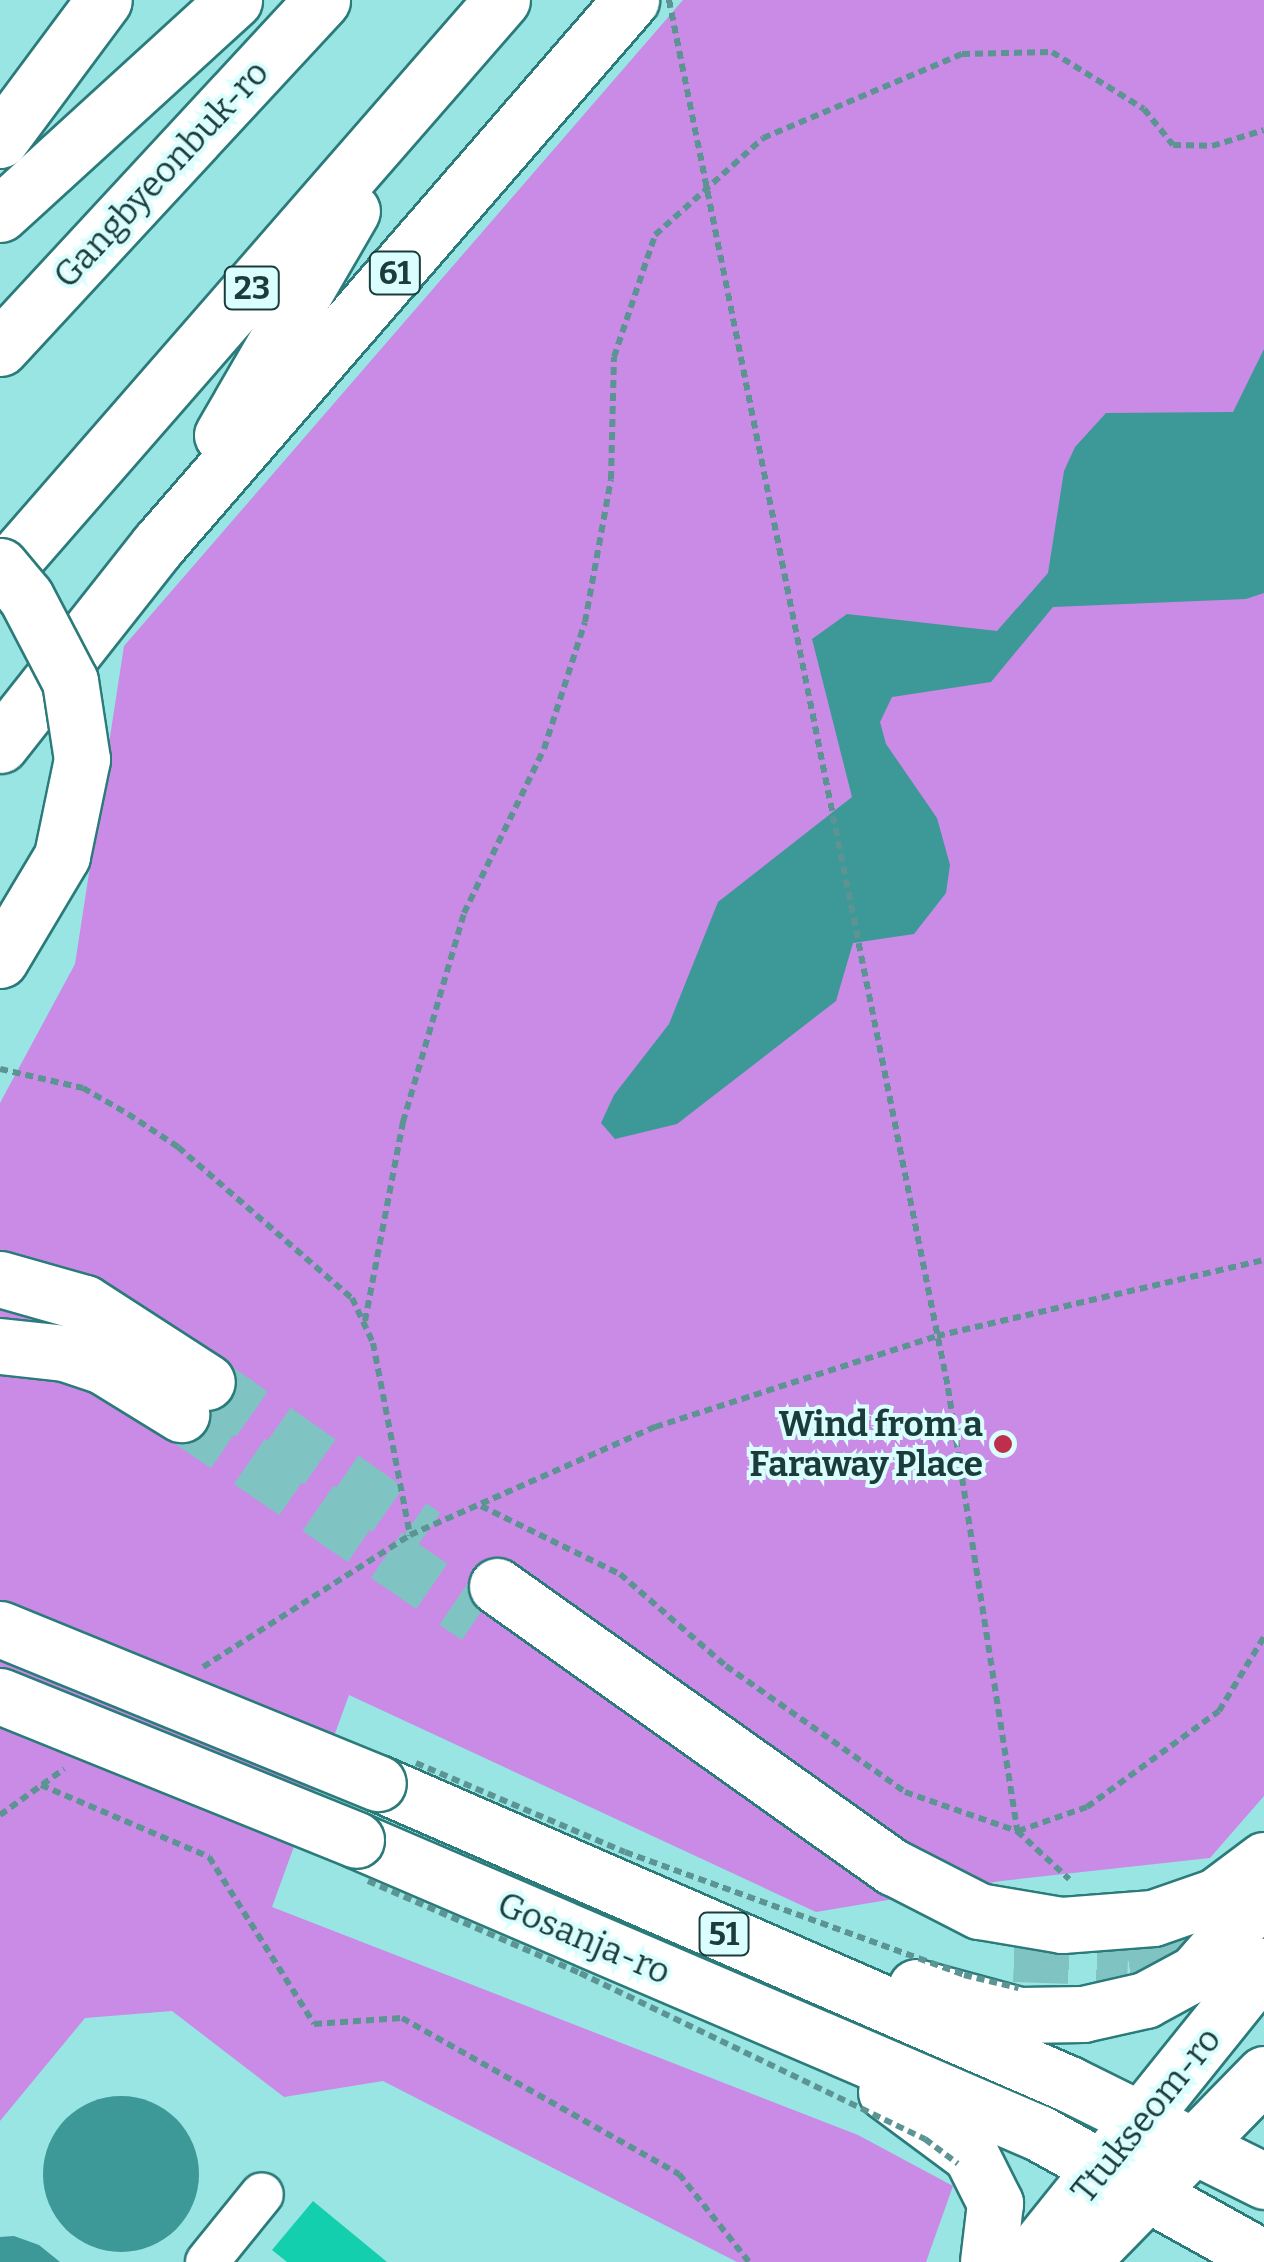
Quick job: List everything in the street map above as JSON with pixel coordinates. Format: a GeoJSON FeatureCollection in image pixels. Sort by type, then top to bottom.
{"type":"FeatureCollection","features":[{"type":"Feature","properties":{"kind":"main road"},"geometry":{"type":"LineString","coordinates":[[0,140],[104,0]]}},
{"type":"Feature","properties":{"kind":"main road"},"geometry":{"type":"LineString","coordinates":[[0,214],[234,0]]}},
{"type":"Feature","properties":{"kind":"main road","name":"Gangbyeonbuk-ro"},"geometry":{"type":"LineString","coordinates":[[0,348],[322,0]]}},
{"type":"Feature","properties":{"kind":"main road","name":"23"},"geometry":{"type":"LineString","coordinates":[[0,576],[502,0]]}},
{"type":"Feature","properties":{"kind":"main road","name":"61"},"geometry":{"type":"LineString","coordinates":[[0,745],[158,545],[632,0]]}},
{"type":"Feature","properties":{"kind":"main road"},"geometry":{"type":"LineString","coordinates":[[158,545],[416,100]]}},
{"type":"Feature","properties":{"kind":"main road"},"geometry":{"type":"LineString","coordinates":[[0,566],[26,597],[70,681],[82,760],[62,856],[0,960]]}},
{"type":"Feature","properties":{"kind":"main road"},"geometry":{"type":"LineString","coordinates":[[0,1278],[85,1303],[194,1398],[64,1353],[0,1346]]}},
{"type":"Feature","properties":{"kind":"main road"},"geometry":{"type":"LineString","coordinates":[[1016,1971],[882,1897],[487,1602],[892,1866],[978,1911],[1062,1926],[1153,1918],[1216,1896],[1264,1860]]}},
{"type":"Feature","properties":{"kind":"main road","name":"Gosanja-ro"},"geometry":{"type":"LineString","coordinates":[[0,1629],[393,1771],[1264,2181]]}},
{"type":"Feature","properties":{"kind":"main road","name":"Gosanja-ro"},"geometry":{"type":"LineString","coordinates":[[0,1696],[359,1860],[817,2038],[1123,2179],[1264,2258]]}},
{"type":"Feature","properties":{"kind":"main road"},"geometry":{"type":"LineString","coordinates":[[839,1984],[936,1988],[1019,2014],[1084,2014],[1145,2000],[1195,1973],[1264,1894]]}},
{"type":"Feature","properties":{"kind":"main road","name":"Ttukseom-ro"},"geometry":{"type":"LineString","coordinates":[[1026,2262],[1123,2179],[1166,2134],[1264,1966]]}},
{"type":"Feature","properties":{"kind":"main road"},"geometry":{"type":"LineString","coordinates":[[817,2038],[971,2155],[994,2202],[988,2262]]}},
{"type":"Feature","properties":{"kind":"main road","name":"Ttukseom-ro"},"geometry":{"type":"LineString","coordinates":[[1166,2134],[1264,2074]]}},
{"type":"Feature","properties":{"kind":"main road","name":"Ttukseom-ro"},"geometry":{"type":"LineString","coordinates":[[1080,2262],[1123,2179]]}},
{"type":"Feature","properties":{"kind":"lane"},"geometry":{"type":"LineString","coordinates":[[207,2262],[262,2194]]}},
{"type":"Feature","properties":{"kind":"path"},"geometry":{"type":"LineString","coordinates":[[669,0],[948,1388],[1017,1831]]}},
{"type":"Feature","properties":{"kind":"path"},"geometry":{"type":"LineString","coordinates":[[410,1535],[366,1321],[403,1122],[464,913],[544,749],[585,622],[611,478],[614,357],[655,235],[763,138],[962,54],[1052,52],[1144,109],[1174,145],[1212,146],[1264,130]]}},
{"type":"Feature","properties":{"kind":"path"},"geometry":{"type":"LineString","coordinates":[[0,1069],[84,1088],[178,1147],[329,1272],[366,1321]]}},
{"type":"Feature","properties":{"kind":"path"},"geometry":{"type":"LineString","coordinates":[[186,1679],[410,1535],[655,1426],[937,1336],[1264,1260]]}},
{"type":"Feature","properties":{"kind":"path"},"geometry":{"type":"LineString","coordinates":[[480,1506],[620,1574],[726,1666],[904,1792],[1017,1831],[1080,1894]]}},
{"type":"Feature","properties":{"kind":"path"},"geometry":{"type":"LineString","coordinates":[[1017,1831],[1087,1808],[1219,1710],[1264,1638]]}},
{"type":"Feature","properties":{"kind":"path"},"geometry":{"type":"LineString","coordinates":[[195,1670],[213,1677]]}},
{"type":"Feature","properties":{"kind":"path"},"geometry":{"type":"LineString","coordinates":[[50,1755],[83,1769]]}},
{"type":"Feature","properties":{"kind":"path"},"geometry":{"type":"LineString","coordinates":[[0,1815],[74,1762]]}},
{"type":"Feature","properties":{"kind":"path"},"geometry":{"type":"LineString","coordinates":[[393,1771],[964,1975],[1016,1971]]}},
{"type":"Feature","properties":{"kind":"path"},"geometry":{"type":"LineString","coordinates":[[41,1785],[209,1856],[314,2024],[402,2018],[680,2174],[749,2262]]}},
{"type":"Feature","properties":{"kind":"path"},"geometry":{"type":"LineString","coordinates":[[359,1860],[925,2139],[958,2164]]}},
{"type":"Feature","properties":{"kind":"shaded area"},"geometry":{"type":"Polygon","coordinates":[[[683,0],[1264,0],[1264,1796],[1210,1858],[1001,1881],[816,1912],[349,1695],[272,1907],[858,2135],[953,2186],[926,2262],[737,2262],[383,2081],[284,2097],[172,2011],[85,2018],[0,2121],[0,1103],[75,964],[124,646],[683,0]]]}},
{"type":"Feature","properties":{"kind":"water"},"geometry":{"type":"Polygon","coordinates":[[[1264,349],[1264,593],[1246,599],[1053,607],[991,682],[892,697],[880,722],[886,744],[937,818],[950,865],[946,893],[914,934],[853,943],[836,1001],[677,1124],[615,1139],[601,1123],[614,1095],[669,1024],[718,902],[852,797],[812,639],[847,614],[997,631],[1048,573],[1064,471],[1075,447],[1106,413],[1233,412],[1264,349]]]}},
{"type":"Feature","properties":{"kind":"water"},"geometry":{"type":"Polygon","coordinates":[[[121,2096],[151,2102],[176,2119],[193,2144],[199,2174],[193,2204],[176,2229],[151,2246],[121,2252],[91,2246],[66,2229],[49,2204],[43,2174],[49,2144],[66,2119],[91,2102],[121,2096]]]}},
{"type":"Feature","properties":{"kind":"water"},"geometry":{"type":"Polygon","coordinates":[[[14,2236],[39,2245],[60,2262],[0,2262],[0,2237],[14,2236]]]}},
{"type":"Feature","properties":{"kind":"building"},"geometry":{"type":"Polygon","coordinates":[[[313,2201],[387,2262],[287,2262],[272,2250],[313,2201]]]}},
{"type":"Feature","properties":{"kind":"tunnel"},"geometry":{"type":"LineString","coordinates":[[207,1382],[425,1535]]}},
{"type":"Feature","properties":{"kind":"tunnel"},"geometry":{"type":"LineString","coordinates":[[181,1414],[477,1617]]}},
{"type":"Feature","properties":{"kind":"tunnel"},"geometry":{"type":"LineString","coordinates":[[1014,1954],[1128,1958],[1183,1950],[1247,1929]]}},
{"type":"Feature","properties":{"kind":"place","name":"Wind from a Faraway Place"},"geometry":{"type":"Point","coordinates":[1003,1444]}}]}
